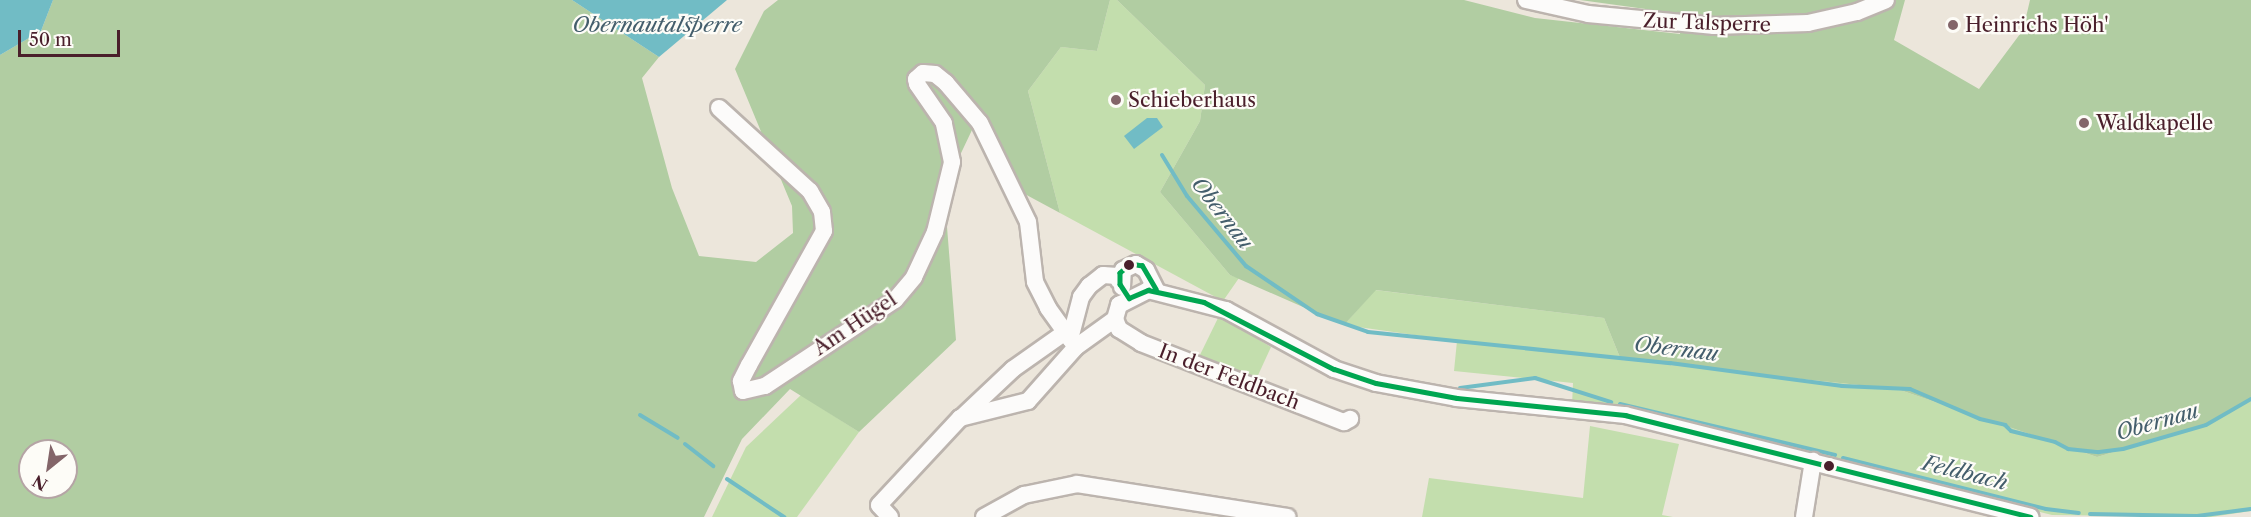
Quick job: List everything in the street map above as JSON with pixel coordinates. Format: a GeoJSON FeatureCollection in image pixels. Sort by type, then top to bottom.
{"type":"FeatureCollection","features":[{"type":"Feature","properties":{"kind":"street","name":"Zur Talsperre"},"geometry":{"type":"LineString","coordinates":[[1526,0],[1588,14],[1714,26],[1773,26],[1832,20],[1886,0]]}},
{"type":"Feature","properties":{"kind":"street","name":"Am Hügel"},"geometry":{"type":"LineString","coordinates":[[719,108],[810,191],[822,212],[824,231],[749,365],[741,381],[743,391],[765,386],[895,300],[914,276],[935,232],[952,162],[944,123],[917,84],[916,79],[924,73],[935,74],[946,83],[980,123],[1028,222],[1035,282],[1070,339]]}},
{"type":"Feature","properties":{"kind":"street"},"geometry":{"type":"LineString","coordinates":[[1119,281],[1123,270],[1136,264],[1146,270],[1156,290]]}},
{"type":"Feature","properties":{"kind":"street"},"geometry":{"type":"LineString","coordinates":[[960,418],[1028,401],[1070,339],[1081,297],[1089,286],[1103,275],[1117,276],[1129,298]]}},
{"type":"Feature","properties":{"kind":"street"},"geometry":{"type":"LineString","coordinates":[[884,511],[960,418],[1012,369],[1115,319],[1119,305],[1129,298],[1142,291],[1156,290],[1226,310],[1334,369],[1376,383],[1457,398],[1625,415],[2030,517]]}},
{"type":"Feature","properties":{"kind":"street","name":"In der Feldbach"},"geometry":{"type":"LineString","coordinates":[[1115,319],[1119,329],[1141,343],[1344,422],[1350,419]]}},
{"type":"Feature","properties":{"kind":"street"},"geometry":{"type":"LineString","coordinates":[[1804,517],[1813,461]]}},
{"type":"Feature","properties":{"kind":"street"},"geometry":{"type":"LineString","coordinates":[[984,517],[1024,495],[1077,484],[1287,517]]}},
{"type":"Feature","properties":{"kind":"green space"},"geometry":{"type":"Polygon","coordinates":[[[53,0],[572,0],[659,57],[642,78],[672,188],[699,256],[756,262],[793,233],[792,206],[735,69],[764,11],[778,0],[1110,0],[1097,51],[1061,47],[1028,91],[1060,213],[1021,192],[981,111],[944,189],[956,340],[859,432],[790,389],[742,439],[704,517],[0,517],[0,55],[41,31],[53,0]]]}},
{"type":"Feature","properties":{"kind":"green space"},"geometry":{"type":"Polygon","coordinates":[[[1110,0],[1117,0],[1205,85],[1200,121],[1160,192],[1230,275],[1239,278],[1223,301],[1060,213],[1028,91],[1061,47],[1097,51],[1110,0]]]}},
{"type":"Feature","properties":{"kind":"green space"},"geometry":{"type":"Polygon","coordinates":[[[1117,0],[1464,0],[1535,18],[1680,34],[1682,14],[1580,0],[1905,0],[1894,40],[1979,89],[2023,30],[2030,0],[2251,0],[2251,401],[2202,426],[2097,457],[1897,389],[1621,360],[1604,318],[1376,290],[1344,325],[1230,275],[1160,192],[1200,121],[1205,85],[1117,0]]]}},
{"type":"Feature","properties":{"kind":"green space"},"geometry":{"type":"Polygon","coordinates":[[[1375,290],[1604,318],[1621,360],[1897,389],[2097,457],[2202,426],[2251,401],[2251,511],[2211,517],[2052,515],[1812,456],[1572,405],[1573,383],[1454,371],[1457,341],[1344,325],[1375,290]]]}},
{"type":"Feature","properties":{"kind":"green space"},"geometry":{"type":"Polygon","coordinates":[[[1219,316],[1271,347],[1254,384],[1197,361],[1219,316]]]}},
{"type":"Feature","properties":{"kind":"green space"},"geometry":{"type":"Polygon","coordinates":[[[801,395],[859,432],[797,517],[712,517],[746,447],[801,395]]]}},
{"type":"Feature","properties":{"kind":"green space"},"geometry":{"type":"Polygon","coordinates":[[[1590,426],[1679,444],[1662,515],[1673,517],[1422,517],[1429,478],[1583,498],[1590,426]]]}},
{"type":"Feature","properties":{"kind":"water"},"geometry":{"type":"Polygon","coordinates":[[[0,0],[53,0],[41,31],[0,55],[0,0]]]}},
{"type":"Feature","properties":{"kind":"water","name":"Obernautalsperre"},"geometry":{"type":"Polygon","coordinates":[[[572,0],[727,0],[659,57],[572,0]]]}},
{"type":"Feature","properties":{"kind":"water"},"geometry":{"type":"Polygon","coordinates":[[[1147,118],[1157,118],[1163,127],[1134,149],[1124,136],[1147,118]]]}},
{"type":"Feature","properties":{"kind":"waterway","name":"Obernau"},"geometry":{"type":"LineString","coordinates":[[1162,155],[1187,196],[1246,266],[1317,314],[1368,332],[1670,363],[1842,386],[1910,389],[1980,419],[2005,425],[2011,431],[2055,442],[2068,449],[2099,452],[2123,449],[2206,425],[2251,399]]}},
{"type":"Feature","properties":{"kind":"waterway","name":"Feldbach"},"geometry":{"type":"LineString","coordinates":[[1460,388],[1535,378],[1611,402]]}},
{"type":"Feature","properties":{"kind":"waterway","name":"Feldbach"},"geometry":{"type":"LineString","coordinates":[[1620,404],[1835,455]]}},
{"type":"Feature","properties":{"kind":"waterway"},"geometry":{"type":"LineString","coordinates":[[640,415],[678,438]]}},
{"type":"Feature","properties":{"kind":"waterway"},"geometry":{"type":"LineString","coordinates":[[685,444],[713,466]]}},
{"type":"Feature","properties":{"kind":"waterway","name":"Feldbach"},"geometry":{"type":"LineString","coordinates":[[1843,458],[2046,509],[2079,513]]}},
{"type":"Feature","properties":{"kind":"waterway"},"geometry":{"type":"LineString","coordinates":[[727,479],[784,517]]}},
{"type":"Feature","properties":{"kind":"waterway","name":"Feldbach"},"geometry":{"type":"LineString","coordinates":[[2090,514],[2197,516],[2251,509]]}},
{"type":"Feature","properties":{"kind":"transit line"},"geometry":{"type":"LineString","coordinates":[[1156,290],[1142,266],[1131,264],[1120,273],[1120,284],[1129,298],[1148,290],[1204,302],[1334,369],[1376,383],[1457,398],[1625,415],[2030,517]]}},
{"type":"Feature","properties":{"kind":"place","name":"Heinrichs Höh'"},"geometry":{"type":"Point","coordinates":[1953,25]}},
{"type":"Feature","properties":{"kind":"place","name":"Schieberhaus"},"geometry":{"type":"Point","coordinates":[1116,100]}},
{"type":"Feature","properties":{"kind":"place","name":"Waldkapelle"},"geometry":{"type":"Point","coordinates":[2084,123]}}]}
